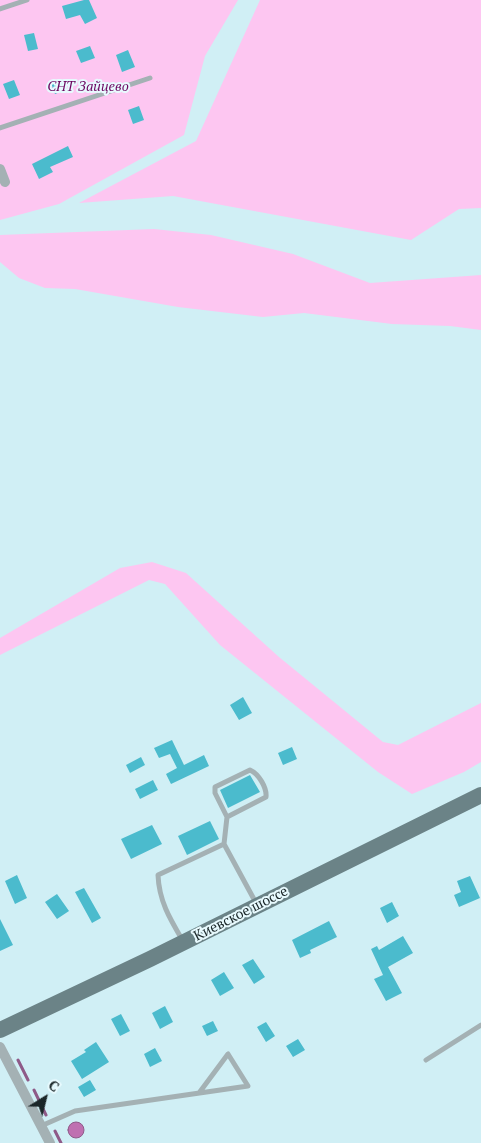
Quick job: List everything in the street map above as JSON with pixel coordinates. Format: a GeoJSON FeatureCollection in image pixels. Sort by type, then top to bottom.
{"type":"FeatureCollection","features":[{"type":"Feature","properties":{"kind":"main road","name":"Киевское шоссе"},"geometry":{"type":"LineString","coordinates":[[0,1030],[477,798]]}},
{"type":"Feature","properties":{"kind":"street"},"geometry":{"type":"LineString","coordinates":[[0,169],[5,182]]}},
{"type":"Feature","properties":{"kind":"street"},"geometry":{"type":"LineString","coordinates":[[0,1047],[50,1143]]}},
{"type":"Feature","properties":{"kind":"lane"},"geometry":{"type":"LineString","coordinates":[[0,9],[27,0]]}},
{"type":"Feature","properties":{"kind":"lane"},"geometry":{"type":"LineString","coordinates":[[0,128],[150,78]]}},
{"type":"Feature","properties":{"kind":"lane"},"geometry":{"type":"LineString","coordinates":[[227,817],[266,798],[262,782],[253,771],[250,770],[215,787],[215,793],[227,817],[224,844],[257,906]]}},
{"type":"Feature","properties":{"kind":"lane"},"geometry":{"type":"LineString","coordinates":[[183,942],[164,908],[158,890],[158,875],[224,844]]}},
{"type":"Feature","properties":{"kind":"lane"},"geometry":{"type":"LineString","coordinates":[[426,1060],[481,1025]]}},
{"type":"Feature","properties":{"kind":"lane"},"geometry":{"type":"LineString","coordinates":[[42,1126],[75,1110],[199,1093],[248,1086],[228,1054],[199,1093]]}},
{"type":"Feature","properties":{"kind":"green space","name":"СНТ Зайцево"},"geometry":{"type":"Polygon","coordinates":[[[0,0],[238,0],[205,56],[184,135],[59,204],[0,220],[0,0]]]}},
{"type":"Feature","properties":{"kind":"green space"},"geometry":{"type":"Polygon","coordinates":[[[260,0],[481,0],[481,208],[459,209],[411,240],[173,196],[79,203],[196,141],[260,0]]]}},
{"type":"Feature","properties":{"kind":"green space"},"geometry":{"type":"Polygon","coordinates":[[[154,229],[211,235],[293,254],[370,283],[481,275],[481,330],[450,326],[392,324],[304,313],[263,317],[178,307],[75,289],[45,288],[19,278],[0,262],[0,235],[154,229]]]}},
{"type":"Feature","properties":{"kind":"green space"},"geometry":{"type":"Polygon","coordinates":[[[152,562],[186,573],[279,657],[383,742],[398,745],[481,703],[481,762],[464,772],[412,794],[378,772],[220,645],[165,584],[149,580],[0,655],[0,638],[120,568],[152,562]]]}},
{"type":"Feature","properties":{"kind":"shaded area"},"geometry":{"type":"Polygon","coordinates":[[[73,1122],[79,1122],[84,1127],[82,1136],[73,1138],[68,1133],[68,1127],[73,1122]]]}},
{"type":"Feature","properties":{"kind":"building"},"geometry":{"type":"Polygon","coordinates":[[[89,0],[97,18],[85,24],[80,15],[66,19],[62,6],[89,0]]]}},
{"type":"Feature","properties":{"kind":"building"},"geometry":{"type":"Polygon","coordinates":[[[34,33],[38,49],[28,51],[24,35],[34,33]]]}},
{"type":"Feature","properties":{"kind":"building"},"geometry":{"type":"Polygon","coordinates":[[[90,46],[95,58],[81,63],[76,51],[90,46]]]}},
{"type":"Feature","properties":{"kind":"building"},"geometry":{"type":"Polygon","coordinates":[[[128,50],[135,67],[122,72],[116,55],[128,50]]]}},
{"type":"Feature","properties":{"kind":"building"},"geometry":{"type":"Polygon","coordinates":[[[61,79],[65,90],[55,94],[51,83],[61,79]]]}},
{"type":"Feature","properties":{"kind":"building"},"geometry":{"type":"Polygon","coordinates":[[[14,80],[20,95],[9,99],[3,84],[14,80]]]}},
{"type":"Feature","properties":{"kind":"building"},"geometry":{"type":"Polygon","coordinates":[[[139,106],[144,120],[133,124],[128,110],[139,106]]]}},
{"type":"Feature","properties":{"kind":"building"},"geometry":{"type":"Polygon","coordinates":[[[68,146],[73,157],[50,167],[53,172],[39,179],[32,164],[68,146]]]}},
{"type":"Feature","properties":{"kind":"building"},"geometry":{"type":"Polygon","coordinates":[[[243,697],[252,713],[239,720],[230,705],[243,697]]]}},
{"type":"Feature","properties":{"kind":"building"},"geometry":{"type":"Polygon","coordinates":[[[172,740],[184,765],[204,755],[209,766],[171,784],[166,774],[177,768],[170,754],[159,758],[154,748],[172,740]]]}},
{"type":"Feature","properties":{"kind":"building"},"geometry":{"type":"Polygon","coordinates":[[[292,747],[297,759],[283,765],[278,753],[292,747]]]}},
{"type":"Feature","properties":{"kind":"building"},"geometry":{"type":"Polygon","coordinates":[[[141,757],[145,765],[130,773],[126,765],[141,757]]]}},
{"type":"Feature","properties":{"kind":"building"},"geometry":{"type":"Polygon","coordinates":[[[250,775],[260,792],[228,808],[220,790],[250,775]]]}},
{"type":"Feature","properties":{"kind":"building"},"geometry":{"type":"Polygon","coordinates":[[[153,780],[158,790],[140,799],[135,789],[153,780]]]}},
{"type":"Feature","properties":{"kind":"building"},"geometry":{"type":"Polygon","coordinates":[[[210,821],[219,839],[187,855],[178,836],[210,821]]]}},
{"type":"Feature","properties":{"kind":"building"},"geometry":{"type":"Polygon","coordinates":[[[152,825],[162,844],[131,859],[121,839],[152,825]]]}},
{"type":"Feature","properties":{"kind":"building"},"geometry":{"type":"Polygon","coordinates":[[[17,875],[27,898],[15,904],[5,881],[17,875]]]}},
{"type":"Feature","properties":{"kind":"building"},"geometry":{"type":"Polygon","coordinates":[[[470,876],[480,898],[459,907],[454,895],[461,892],[457,881],[470,876]]]}},
{"type":"Feature","properties":{"kind":"building"},"geometry":{"type":"Polygon","coordinates":[[[84,888],[101,918],[92,923],[75,892],[84,888]]]}},
{"type":"Feature","properties":{"kind":"building"},"geometry":{"type":"Polygon","coordinates":[[[57,894],[69,911],[57,919],[45,902],[57,894]]]}},
{"type":"Feature","properties":{"kind":"building"},"geometry":{"type":"Polygon","coordinates":[[[392,902],[399,916],[387,923],[380,908],[392,902]]]}},
{"type":"Feature","properties":{"kind":"building"},"geometry":{"type":"Polygon","coordinates":[[[0,919],[13,945],[0,951],[0,919]]]}},
{"type":"Feature","properties":{"kind":"building"},"geometry":{"type":"Polygon","coordinates":[[[329,921],[337,937],[310,950],[311,953],[300,958],[292,940],[329,921]]]}},
{"type":"Feature","properties":{"kind":"building"},"geometry":{"type":"Polygon","coordinates":[[[403,936],[413,953],[388,967],[402,993],[386,1001],[374,979],[383,975],[371,949],[377,946],[379,950],[403,936]]]}},
{"type":"Feature","properties":{"kind":"building"},"geometry":{"type":"Polygon","coordinates":[[[253,959],[265,977],[254,984],[242,965],[253,959]]]}},
{"type":"Feature","properties":{"kind":"building"},"geometry":{"type":"Polygon","coordinates":[[[224,972],[234,988],[220,996],[211,980],[224,972]]]}},
{"type":"Feature","properties":{"kind":"building"},"geometry":{"type":"Polygon","coordinates":[[[165,1006],[173,1022],[160,1029],[152,1013],[165,1006]]]}},
{"type":"Feature","properties":{"kind":"building"},"geometry":{"type":"Polygon","coordinates":[[[121,1014],[130,1031],[120,1036],[111,1019],[121,1014]]]}},
{"type":"Feature","properties":{"kind":"building"},"geometry":{"type":"Polygon","coordinates":[[[213,1021],[218,1031],[207,1036],[202,1026],[213,1021]]]}},
{"type":"Feature","properties":{"kind":"building"},"geometry":{"type":"Polygon","coordinates":[[[266,1022],[275,1036],[266,1042],[257,1027],[266,1022]]]}},
{"type":"Feature","properties":{"kind":"building"},"geometry":{"type":"Polygon","coordinates":[[[298,1039],[305,1050],[293,1057],[286,1046],[298,1039]]]}},
{"type":"Feature","properties":{"kind":"building"},"geometry":{"type":"Polygon","coordinates":[[[96,1042],[109,1062],[82,1079],[71,1061],[86,1052],[84,1050],[96,1042]]]}},
{"type":"Feature","properties":{"kind":"building"},"geometry":{"type":"Polygon","coordinates":[[[155,1048],[162,1061],[150,1067],[144,1054],[155,1048]]]}},
{"type":"Feature","properties":{"kind":"building"},"geometry":{"type":"Polygon","coordinates":[[[90,1080],[96,1090],[84,1097],[78,1087],[90,1080]]]}},
{"type":"Feature","properties":{"kind":"waterway"},"geometry":{"type":"LineString","coordinates":[[18,1060],[28,1080]]}},
{"type":"Feature","properties":{"kind":"waterway"},"geometry":{"type":"LineString","coordinates":[[34,1090],[46,1115]]}},
{"type":"Feature","properties":{"kind":"waterway"},"geometry":{"type":"LineString","coordinates":[[55,1131],[61,1143]]}}]}
